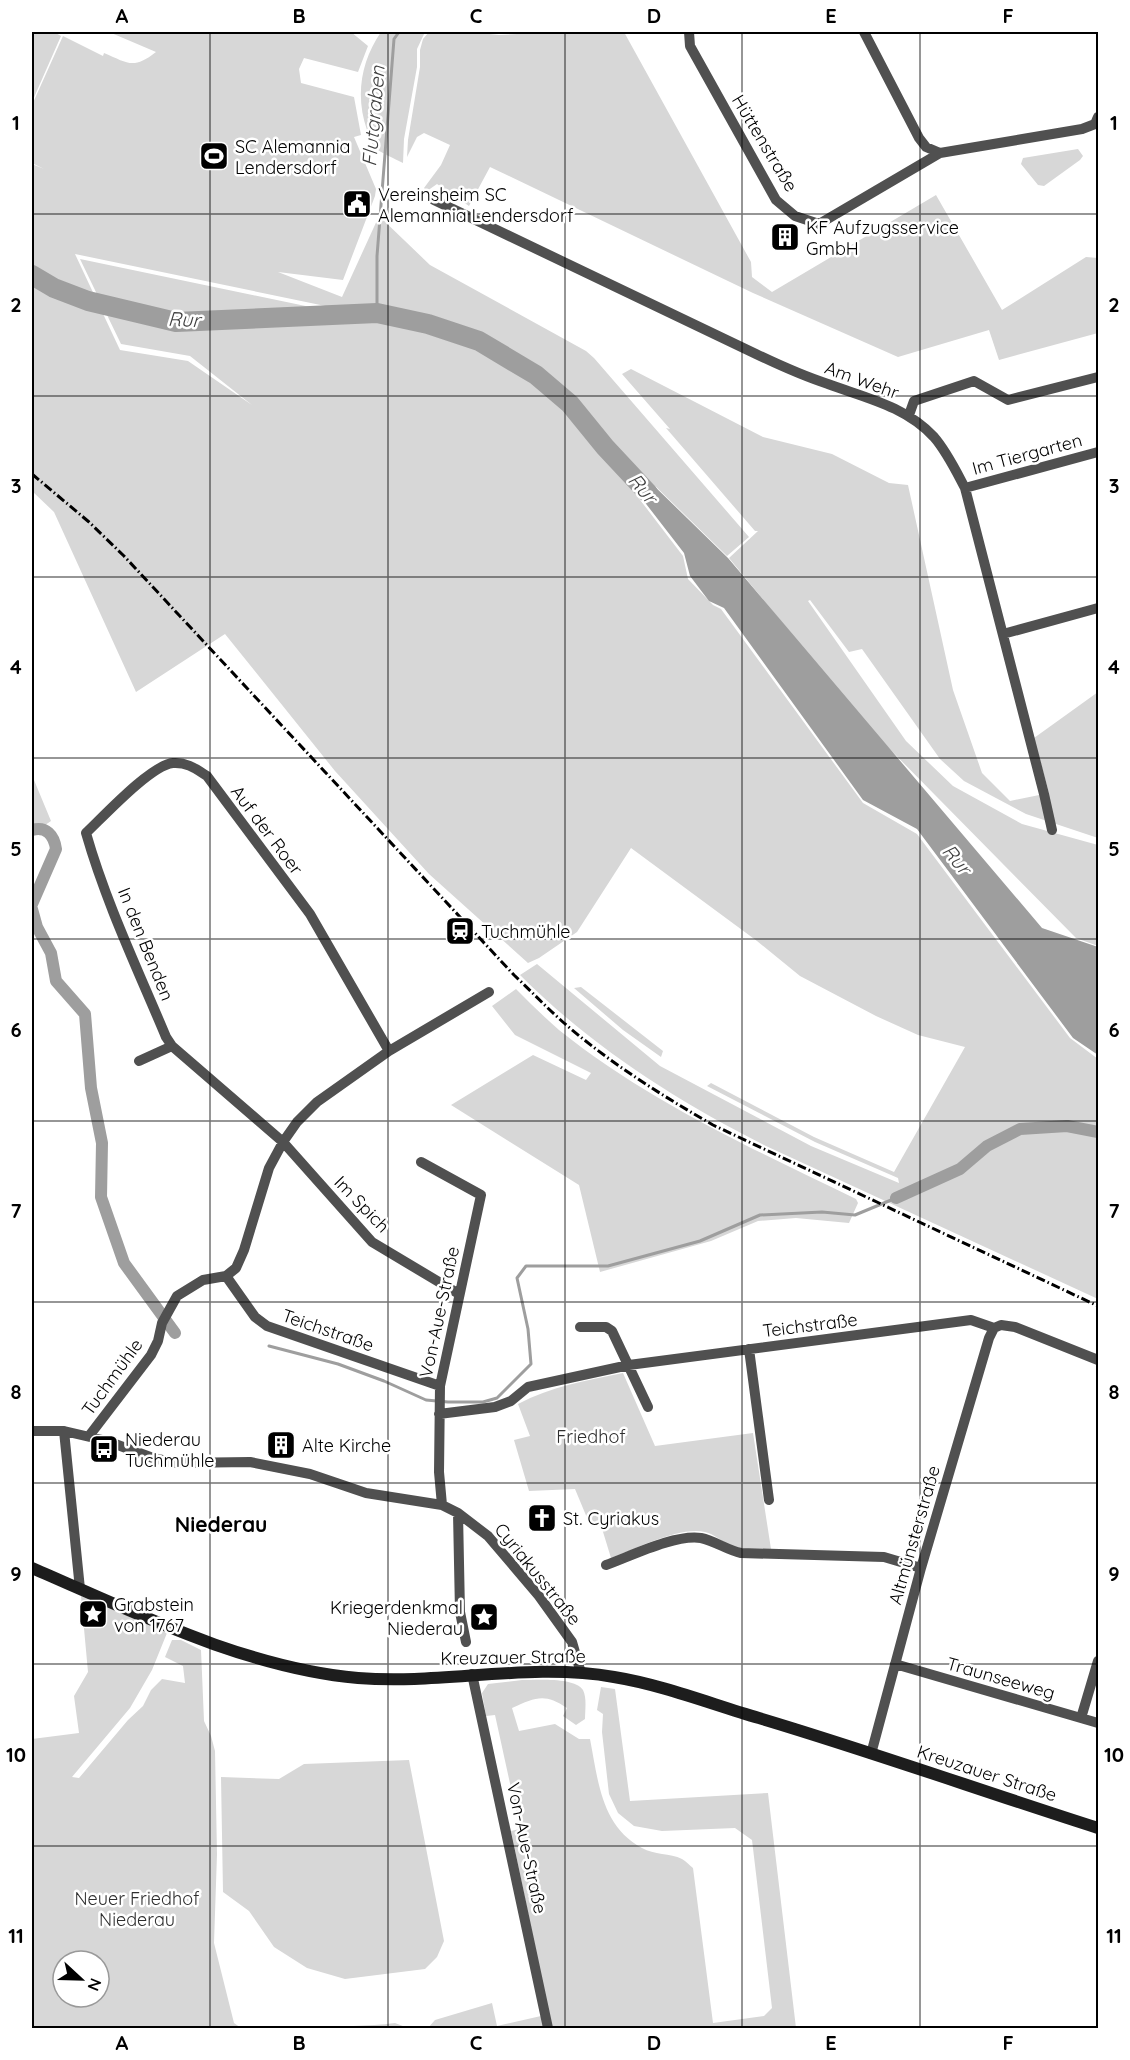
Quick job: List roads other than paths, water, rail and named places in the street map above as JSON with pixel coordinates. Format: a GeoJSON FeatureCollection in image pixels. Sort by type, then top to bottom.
{"type":"FeatureCollection","features":[{"type":"Feature","properties":{"kind":"main road","name":"Kreuzauer Straße"},"geometry":{"type":"LineString","coordinates":[[32,1568],[242,1654],[293,1667],[356,1678],[388,1680],[472,1674],[582,1672],[614,1677],[652,1686],[871,1754],[1098,1828]]}},
{"type":"Feature","properties":{"kind":"street","name":"Hüttenstraße"},"geometry":{"type":"LineString","coordinates":[[689,32],[690,46],[776,200],[795,216],[819,224],[940,153],[1089,128],[1095,124],[1098,117]]}},
{"type":"Feature","properties":{"kind":"street"},"geometry":{"type":"LineString","coordinates":[[864,32],[919,138],[926,147],[940,153]]}},
{"type":"Feature","properties":{"kind":"street","name":"Am Wehr"},"geometry":{"type":"LineString","coordinates":[[434,200],[756,354],[807,377],[876,400],[909,416],[935,438],[965,488],[1052,830]]}},
{"type":"Feature","properties":{"kind":"street"},"geometry":{"type":"LineString","coordinates":[[909,416],[914,401],[974,381],[1008,400],[1098,377]]}},
{"type":"Feature","properties":{"kind":"street","name":"Im Tiergarten"},"geometry":{"type":"LineString","coordinates":[[965,488],[1098,452]]}},
{"type":"Feature","properties":{"kind":"street"},"geometry":{"type":"LineString","coordinates":[[1003,634],[1098,608]]}},
{"type":"Feature","properties":{"kind":"street","name":"Auf der Roer"},"geometry":{"type":"LineString","coordinates":[[92,853],[86,832],[125,796],[154,771],[171,763],[189,764],[207,776],[310,914],[389,1051]]}},
{"type":"Feature","properties":{"kind":"street","name":"In den Benden"},"geometry":{"type":"LineString","coordinates":[[92,853],[166,1037],[172,1046],[282,1142]]}},
{"type":"Feature","properties":{"kind":"street"},"geometry":{"type":"LineString","coordinates":[[226,1276],[236,1268],[244,1250],[269,1168],[282,1142],[297,1122],[317,1102],[389,1051],[489,992]]}},
{"type":"Feature","properties":{"kind":"street"},"geometry":{"type":"LineString","coordinates":[[139,1061],[172,1046]]}},
{"type":"Feature","properties":{"kind":"street","name":"Im Spich"},"geometry":{"type":"LineString","coordinates":[[282,1142],[372,1242],[459,1294]]}},
{"type":"Feature","properties":{"kind":"street","name":"Von-Aue-Straße"},"geometry":{"type":"LineString","coordinates":[[421,1162],[481,1195],[440,1391],[439,1472],[442,1505]]}},
{"type":"Feature","properties":{"kind":"street","name":"Tuchmühle"},"geometry":{"type":"LineString","coordinates":[[89,1436],[151,1355],[167,1311],[177,1296],[203,1280],[226,1276]]}},
{"type":"Feature","properties":{"kind":"street","name":"Teichstraße"},"geometry":{"type":"LineString","coordinates":[[226,1276],[255,1317],[267,1326],[440,1391]]}},
{"type":"Feature","properties":{"kind":"street","name":"Teichstraße"},"geometry":{"type":"LineString","coordinates":[[439,1411],[495,1407],[511,1401],[528,1387],[629,1365],[971,1320],[994,1328],[1001,1325],[1015,1327],[1098,1360]]}},
{"type":"Feature","properties":{"kind":"street"},"geometry":{"type":"LineString","coordinates":[[580,1327],[606,1327],[612,1331],[648,1407]]}},
{"type":"Feature","properties":{"kind":"street","name":"Altmünsterstraße"},"geometry":{"type":"LineString","coordinates":[[871,1754],[921,1568],[989,1338],[994,1328]]}},
{"type":"Feature","properties":{"kind":"street"},"geometry":{"type":"LineString","coordinates":[[749,1349],[769,1500]]}},
{"type":"Feature","properties":{"kind":"street","name":"Cyriakusstraße"},"geometry":{"type":"LineString","coordinates":[[32,1431],[64,1431],[89,1436],[164,1461],[250,1462],[310,1474],[366,1493],[442,1505],[458,1513],[488,1536],[539,1596],[572,1642],[582,1672]]}},
{"type":"Feature","properties":{"kind":"street"},"geometry":{"type":"LineString","coordinates":[[64,1431],[80,1589]]}},
{"type":"Feature","properties":{"kind":"street"},"geometry":{"type":"LineString","coordinates":[[458,1513],[460,1612],[466,1642]]}},
{"type":"Feature","properties":{"kind":"street"},"geometry":{"type":"LineString","coordinates":[[606,1565],[670,1542],[692,1537],[704,1539],[727,1550],[741,1553],[884,1557],[921,1568]]}},
{"type":"Feature","properties":{"kind":"street"},"geometry":{"type":"LineString","coordinates":[[1081,1718],[1098,1661]]}},
{"type":"Feature","properties":{"kind":"street","name":"Traunseeweg"},"geometry":{"type":"LineString","coordinates":[[895,1664],[1098,1723]]}},
{"type":"Feature","properties":{"kind":"street","name":"Von-Aue-Straße"},"geometry":{"type":"LineString","coordinates":[[472,1674],[548,2028]]}},
{"type":"Feature","properties":{"kind":"water"},"geometry":{"type":"Polygon","coordinates":[[[632,474],[646,478],[728,558],[1042,928],[1098,947],[1098,1055],[1073,1038],[917,829],[863,800],[724,608],[709,601],[690,576],[684,553],[633,487],[632,474]]]}},
{"type":"Feature","properties":{"kind":"waterway","name":"Flutgraben"},"geometry":{"type":"LineString","coordinates":[[377,313],[377,256],[394,39],[399,32]]}},
{"type":"Feature","properties":{"kind":"waterway","name":"Rur"},"geometry":{"type":"LineString","coordinates":[[32,275],[54,288],[88,301],[176,322],[377,313],[428,324],[479,341],[536,375],[570,404],[605,447],[648,493]]}},
{"type":"Feature","properties":{"kind":"waterway"},"geometry":{"type":"LineString","coordinates":[[32,830],[41,829],[48,833],[56,849],[32,904]]}},
{"type":"Feature","properties":{"kind":"waterway"},"geometry":{"type":"LineString","coordinates":[[32,909],[37,927],[51,953],[56,981],[85,1014],[91,1088],[102,1143],[101,1197],[124,1263],[175,1333]]}},
{"type":"Feature","properties":{"kind":"waterway"},"geometry":{"type":"LineString","coordinates":[[896,1198],[960,1169],[987,1146],[1020,1129],[1067,1126],[1098,1132]]}},
{"type":"Feature","properties":{"kind":"waterway"},"geometry":{"type":"LineString","coordinates":[[269,1346],[338,1364],[426,1400],[483,1402],[497,1398],[531,1364],[528,1329],[517,1278],[526,1266],[608,1266],[700,1241],[760,1215],[822,1212],[855,1215],[896,1198]]}},
{"type":"Feature","properties":{"kind":"railway"},"geometry":{"type":"LineString","coordinates":[[32,474],[89,522],[124,556],[514,975],[581,1038],[636,1078],[713,1125],[1098,1306]]}},
{"type":"Feature","properties":{"kind":"place","name":"SC Alemannia Lendersdorf"},"geometry":{"type":"Point","coordinates":[214,156]}},
{"type":"Feature","properties":{"kind":"place","name":"Vereinsheim SC Alemannia Lendersdorf"},"geometry":{"type":"Point","coordinates":[357,204]}},
{"type":"Feature","properties":{"kind":"place","name":"KF Aufzugsservice GmbH"},"geometry":{"type":"Point","coordinates":[785,237]}},
{"type":"Feature","properties":{"kind":"place","name":"Tuchmühle"},"geometry":{"type":"Point","coordinates":[460,931]}},
{"type":"Feature","properties":{"kind":"place","name":"Alte Kirche"},"geometry":{"type":"Point","coordinates":[281,1445]}},
{"type":"Feature","properties":{"kind":"place","name":"Niederau Tuchmühle"},"geometry":{"type":"Point","coordinates":[104,1449]}},
{"type":"Feature","properties":{"kind":"place","name":"St. Cyriakus"},"geometry":{"type":"Point","coordinates":[542,1518]}},
{"type":"Feature","properties":{"kind":"place","name":"Grabstein von 1767"},"geometry":{"type":"Point","coordinates":[93,1614]}},
{"type":"Feature","properties":{"kind":"place","name":"Kriegerdenkmal Niederau"},"geometry":{"type":"Point","coordinates":[484,1617]}},
{"type":"Feature","properties":{"kind":"district","name":"Niederau"},"geometry":{"type":"Point","coordinates":[221,1524]}},
{"type":"Feature","properties":{"kind":"park label","name":"Friedhof"},"geometry":{"type":"Point","coordinates":[591,1436]}},
{"type":"Feature","properties":{"kind":"park label","name":"Neuer Friedhof Niederau"},"geometry":{"type":"Point","coordinates":[137,1908]}}]}
